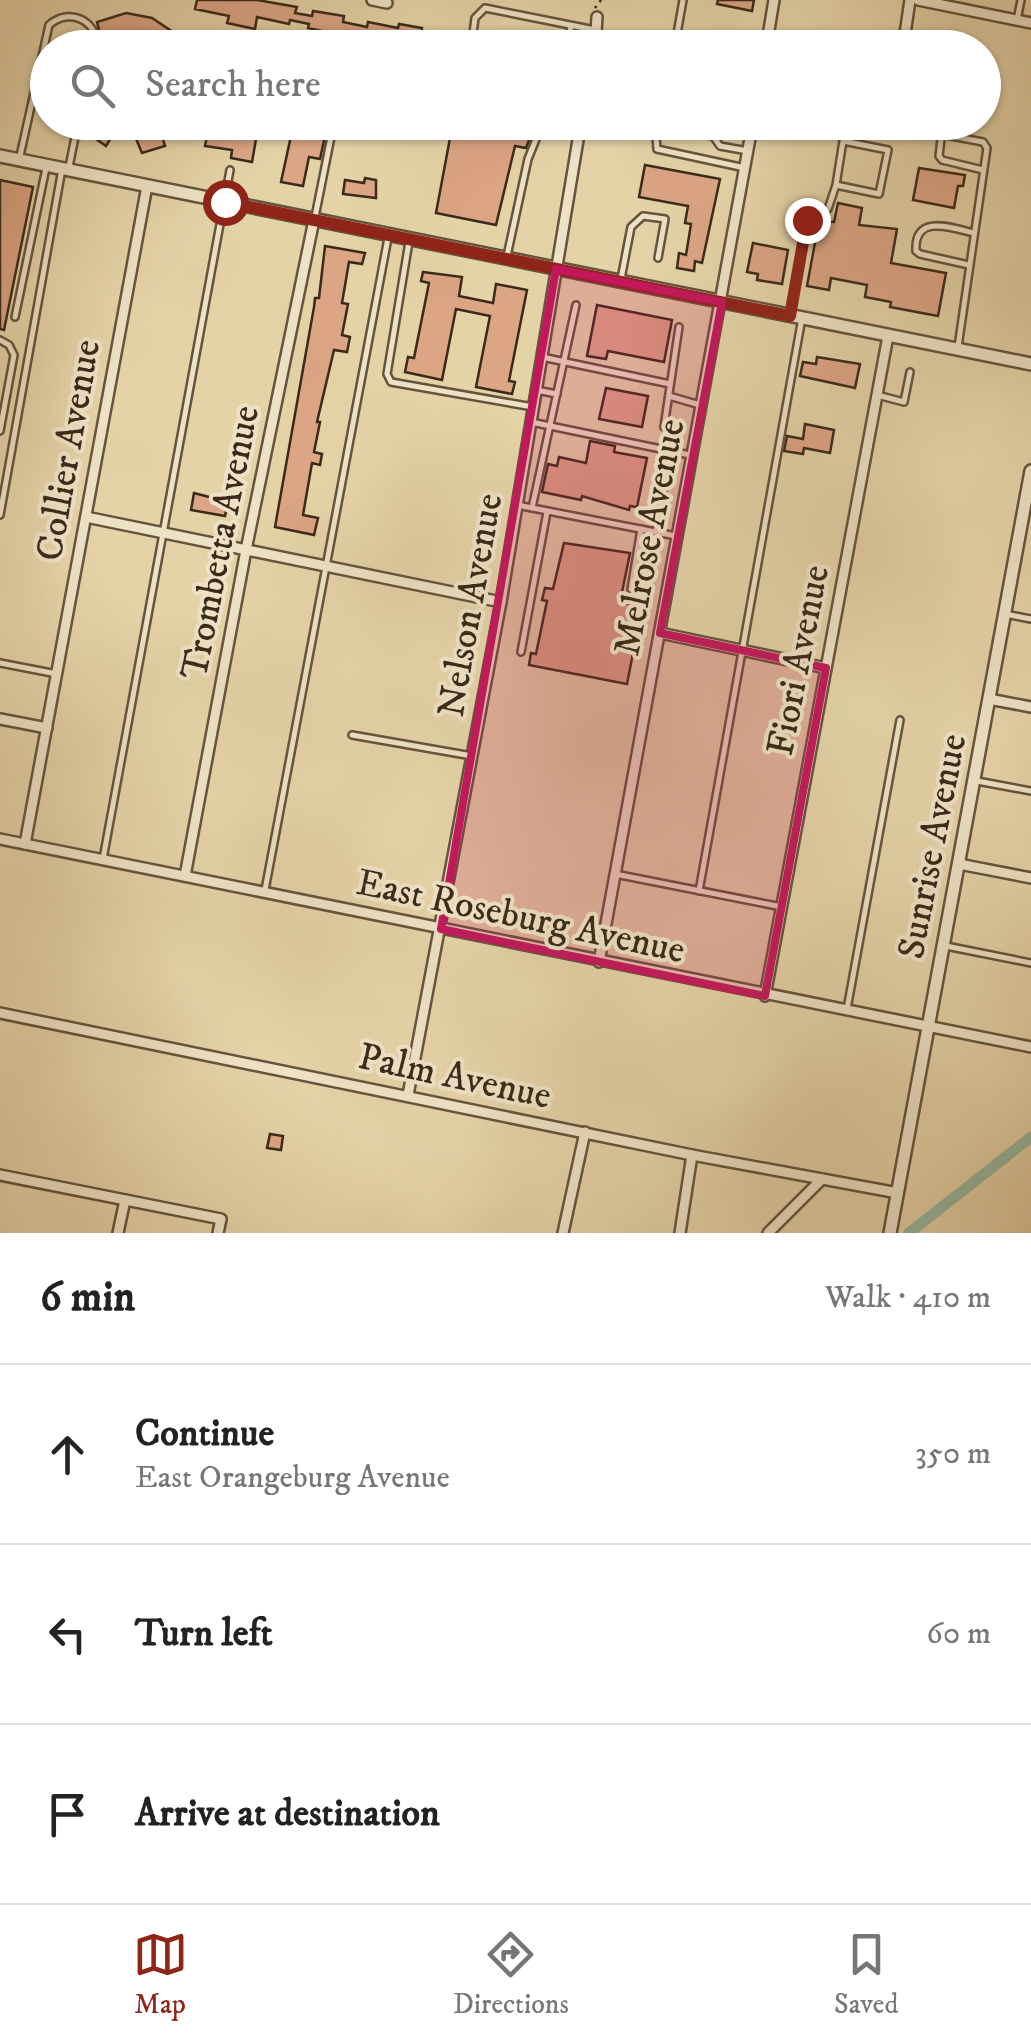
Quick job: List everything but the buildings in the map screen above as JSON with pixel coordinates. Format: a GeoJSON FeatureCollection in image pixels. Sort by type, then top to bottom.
{"type":"FeatureCollection","features":[{"type":"Feature","properties":{"kind":"street"},"geometry":{"type":"LineString","coordinates":[[372,0],[388,3]]}},
{"type":"Feature","properties":{"kind":"street"},"geometry":{"type":"LineString","coordinates":[[769,30],[774,0]]}},
{"type":"Feature","properties":{"kind":"street"},"geometry":{"type":"LineString","coordinates":[[906,30],[910,0]]}},
{"type":"Feature","properties":{"kind":"street"},"geometry":{"type":"LineString","coordinates":[[918,0],[1031,23]]}},
{"type":"Feature","properties":{"kind":"street"},"geometry":{"type":"LineString","coordinates":[[598,17],[598,30]]}},
{"type":"Feature","properties":{"kind":"street","name":"Nelson Avenue"},"geometry":{"type":"LineString","coordinates":[[408,1096],[501,602],[577,140]]}},
{"type":"Feature","properties":{"kind":"street","name":"Melrose Avenue"},"geometry":{"type":"LineString","coordinates":[[599,962],[750,140]]}},
{"type":"Feature","properties":{"kind":"street"},"geometry":{"type":"LineString","coordinates":[[0,156],[1031,364]]}},
{"type":"Feature","properties":{"kind":"street","name":"Collier Avenue"},"geometry":{"type":"LineString","coordinates":[[25,844],[147,186]]}},
{"type":"Feature","properties":{"kind":"street","name":"Trombetta Avenue"},"geometry":{"type":"LineString","coordinates":[[186,876],[246,550],[314,220]]}},
{"type":"Feature","properties":{"kind":"street","name":"Fiori Avenue"},"geometry":{"type":"LineString","coordinates":[[765,996],[888,336]]}},
{"type":"Feature","properties":{"kind":"street","name":"Sunrise Avenue"},"geometry":{"type":"LineString","coordinates":[[890,1233],[1031,470]]}},
{"type":"Feature","properties":{"kind":"street"},"geometry":{"type":"LineString","coordinates":[[86,517],[501,602]]}},
{"type":"Feature","properties":{"kind":"street"},"geometry":{"type":"LineString","coordinates":[[660,633],[826,668]]}},
{"type":"Feature","properties":{"kind":"street"},"geometry":{"type":"LineString","coordinates":[[989,699],[1031,707]]}},
{"type":"Feature","properties":{"kind":"street"},"geometry":{"type":"LineString","coordinates":[[0,718],[47,728]]}},
{"type":"Feature","properties":{"kind":"street","name":"East Roseburg Avenue"},"geometry":{"type":"LineString","coordinates":[[0,839],[1031,1047]]}},
{"type":"Feature","properties":{"kind":"street"},"geometry":{"type":"LineString","coordinates":[[959,864],[1031,878]]}},
{"type":"Feature","properties":{"kind":"street","name":"Palm Avenue"},"geometry":{"type":"LineString","coordinates":[[0,1014],[692,1155],[898,1193]]}},
{"type":"Feature","properties":{"kind":"street"},"geometry":{"type":"LineString","coordinates":[[564,1233],[585,1132]]}},
{"type":"Feature","properties":{"kind":"street"},"geometry":{"type":"LineString","coordinates":[[680,1233],[692,1155]]}},
{"type":"Feature","properties":{"kind":"street"},"geometry":{"type":"LineString","coordinates":[[0,1175],[221,1219],[219,1232],[232,1233]]}},
{"type":"Feature","properties":{"kind":"street"},"geometry":{"type":"LineString","coordinates":[[768,1233],[822,1179]]}},
{"type":"Feature","properties":{"kind":"street"},"geometry":{"type":"LineString","coordinates":[[118,1233],[125,1200]]}},
{"type":"Feature","properties":{"kind":"lane"},"geometry":{"type":"LineString","coordinates":[[678,30],[684,0]]}},
{"type":"Feature","properties":{"kind":"lane"},"geometry":{"type":"LineString","coordinates":[[1017,20],[1021,0]]}},
{"type":"Feature","properties":{"kind":"lane"},"geometry":{"type":"LineString","coordinates":[[474,30],[475,18],[485,8],[593,30]]}},
{"type":"Feature","properties":{"kind":"lane"},"geometry":{"type":"LineString","coordinates":[[47,30],[59,16],[76,16],[93,30]]}},
{"type":"Feature","properties":{"kind":"lane"},"geometry":{"type":"LineString","coordinates":[[570,30],[571,26]]}},
{"type":"Feature","properties":{"kind":"lane"},"geometry":{"type":"LineString","coordinates":[[20,160],[30,111]]}},
{"type":"Feature","properties":{"kind":"lane"},"geometry":{"type":"LineString","coordinates":[[0,514],[73,140]]}},
{"type":"Feature","properties":{"kind":"lane"},"geometry":{"type":"LineString","coordinates":[[314,220],[330,140]]}},
{"type":"Feature","properties":{"kind":"lane"},"geometry":{"type":"LineString","coordinates":[[506,258],[536,140]]}},
{"type":"Feature","properties":{"kind":"lane"},"geometry":{"type":"LineString","coordinates":[[656,140],[657,148],[745,168]]}},
{"type":"Feature","properties":{"kind":"lane"},"geometry":{"type":"LineString","coordinates":[[716,140],[720,146],[748,151]]}},
{"type":"Feature","properties":{"kind":"lane"},"geometry":{"type":"LineString","coordinates":[[940,140],[942,160],[983,170]]}},
{"type":"Feature","properties":{"kind":"lane"},"geometry":{"type":"LineString","coordinates":[[958,350],[987,148],[983,142],[972,140]]}},
{"type":"Feature","properties":{"kind":"lane"},"geometry":{"type":"LineString","coordinates":[[699,891],[796,317],[807,220],[828,209],[843,141],[888,150],[878,194],[836,186]]}},
{"type":"Feature","properties":{"kind":"lane"},"geometry":{"type":"LineString","coordinates":[[717,162],[720,146]]}},
{"type":"Feature","properties":{"kind":"lane"},"geometry":{"type":"LineString","coordinates":[[15,317],[46,165]]}},
{"type":"Feature","properties":{"kind":"lane"},"geometry":{"type":"LineString","coordinates":[[103,860],[230,170]]}},
{"type":"Feature","properties":{"kind":"lane"},"geometry":{"type":"LineString","coordinates":[[620,282],[631,227],[644,216],[665,220],[658,258]]}},
{"type":"Feature","properties":{"kind":"lane"},"geometry":{"type":"LineString","coordinates":[[969,265],[926,258],[916,251],[916,236],[932,225],[974,232]]}},
{"type":"Feature","properties":{"kind":"lane"},"geometry":{"type":"LineString","coordinates":[[265,892],[388,235]]}},
{"type":"Feature","properties":{"kind":"lane"},"geometry":{"type":"LineString","coordinates":[[410,239],[387,374],[392,382],[534,408]]}},
{"type":"Feature","properties":{"kind":"lane"},"geometry":{"type":"LineString","coordinates":[[532,508],[576,305]]}},
{"type":"Feature","properties":{"kind":"lane"},"geometry":{"type":"LineString","coordinates":[[664,427],[679,327]]}},
{"type":"Feature","properties":{"kind":"lane"},"geometry":{"type":"LineString","coordinates":[[0,340],[9,344],[14,355],[0,431]]}},
{"type":"Feature","properties":{"kind":"lane"},"geometry":{"type":"LineString","coordinates":[[542,357],[670,384]]}},
{"type":"Feature","properties":{"kind":"lane"},"geometry":{"type":"LineString","coordinates":[[876,396],[904,402],[910,372]]}},
{"type":"Feature","properties":{"kind":"lane"},"geometry":{"type":"LineString","coordinates":[[536,390],[557,394]]}},
{"type":"Feature","properties":{"kind":"lane"},"geometry":{"type":"LineString","coordinates":[[669,396],[702,406]]}},
{"type":"Feature","properties":{"kind":"lane"},"geometry":{"type":"LineString","coordinates":[[531,422],[693,456]]}},
{"type":"Feature","properties":{"kind":"lane"},"geometry":{"type":"LineString","coordinates":[[656,532],[670,451]]}},
{"type":"Feature","properties":{"kind":"lane"},"geometry":{"type":"LineString","coordinates":[[517,505],[678,537]]}},
{"type":"Feature","properties":{"kind":"lane"},"geometry":{"type":"LineString","coordinates":[[521,652],[547,511]]}},
{"type":"Feature","properties":{"kind":"lane"},"geometry":{"type":"LineString","coordinates":[[632,589],[641,530]]}},
{"type":"Feature","properties":{"kind":"lane"},"geometry":{"type":"LineString","coordinates":[[1004,614],[1031,619]]}},
{"type":"Feature","properties":{"kind":"lane"},"geometry":{"type":"LineString","coordinates":[[0,662],[57,674]]}},
{"type":"Feature","properties":{"kind":"lane"},"geometry":{"type":"LineString","coordinates":[[847,1012],[900,720]]}},
{"type":"Feature","properties":{"kind":"lane"},"geometry":{"type":"LineString","coordinates":[[352,734],[473,756]]}},
{"type":"Feature","properties":{"kind":"lane"},"geometry":{"type":"LineString","coordinates":[[974,780],[1031,792]]}},
{"type":"Feature","properties":{"kind":"lane"},"geometry":{"type":"LineString","coordinates":[[616,874],[782,907]]}},
{"type":"Feature","properties":{"kind":"lane"},"geometry":{"type":"LineString","coordinates":[[943,945],[1031,963]]}},
{"type":"Feature","properties":{"kind":"highlighted area"},"geometry":{"type":"Polygon","coordinates":[[[556,269],[722,302],[660,633],[826,668],[765,996],[441,929],[556,269]]]}},
{"type":"Feature","properties":{"kind":"waterway"},"geometry":{"type":"LineString","coordinates":[[909,1233],[1031,1137]]}},
{"type":"Feature","properties":{"kind":"route"},"geometry":{"type":"LineString","coordinates":[[225,202],[790,316],[807,220]]}}]}
